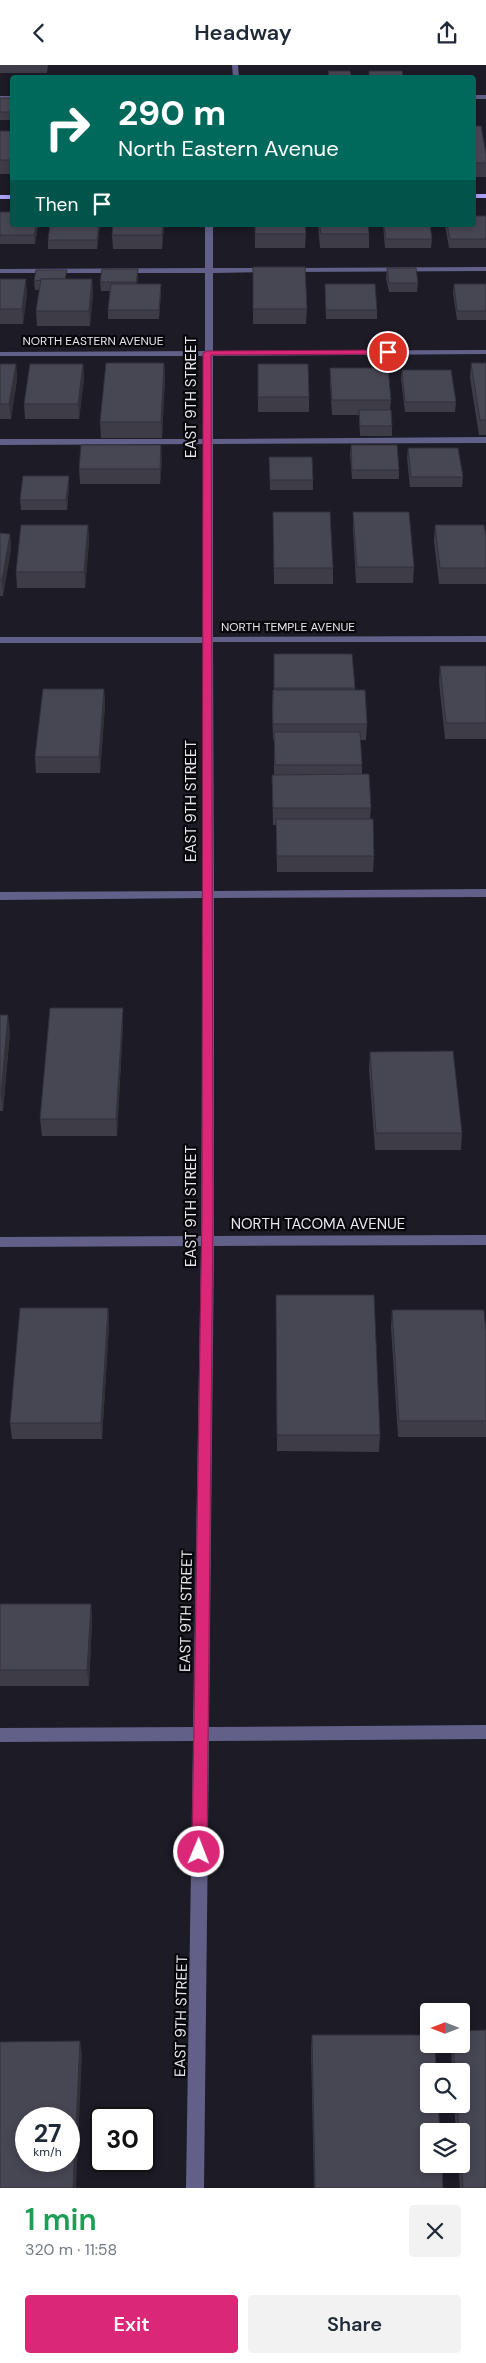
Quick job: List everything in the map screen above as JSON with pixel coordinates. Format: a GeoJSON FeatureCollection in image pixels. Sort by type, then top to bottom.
{"type":"FeatureCollection","features":[{"type":"Feature","properties":{"kind":"street","name":"EAST 9TH STREET"},"geometry":{"type":"LineString","coordinates":[[195,2188],[207,1241],[207,353],[209,227]]}},
{"type":"Feature","properties":{"kind":"street"},"geometry":{"type":"LineString","coordinates":[[0,271],[486,269]]}},
{"type":"Feature","properties":{"kind":"street","name":"NORTH EASTERN AVENUE"},"geometry":{"type":"LineString","coordinates":[[0,353],[486,352]]}},
{"type":"Feature","properties":{"kind":"street"},"geometry":{"type":"LineString","coordinates":[[0,442],[486,440]]}},
{"type":"Feature","properties":{"kind":"street","name":"NORTH TEMPLE AVENUE"},"geometry":{"type":"LineString","coordinates":[[0,640],[486,639]]}},
{"type":"Feature","properties":{"kind":"street"},"geometry":{"type":"LineString","coordinates":[[0,895],[486,893]]}},
{"type":"Feature","properties":{"kind":"street","name":"NORTH TACOMA AVENUE"},"geometry":{"type":"LineString","coordinates":[[0,1242],[486,1240]]}},
{"type":"Feature","properties":{"kind":"street"},"geometry":{"type":"LineString","coordinates":[[0,1735],[486,1732]]}},
{"type":"Feature","properties":{"kind":"building"},"geometry":{"type":"Polygon","coordinates":[[[328,71],[350,71],[351,75],[329,75],[328,71]]]}},
{"type":"Feature","properties":{"kind":"building"},"geometry":{"type":"Polygon","coordinates":[[[369,71],[402,71],[403,75],[369,75],[369,71]]]}},
{"type":"Feature","properties":{"kind":"building"},"geometry":{"type":"Polygon","coordinates":[[[0,98],[10,98],[10,112],[0,112],[0,98]]]}},
{"type":"Feature","properties":{"kind":"building"},"geometry":{"type":"Polygon","coordinates":[[[476,126],[481,126],[486,163],[476,163],[476,126]]]}},
{"type":"Feature","properties":{"kind":"building"},"geometry":{"type":"Polygon","coordinates":[[[0,131],[10,131],[10,160],[0,160],[0,131]]]}},
{"type":"Feature","properties":{"kind":"building"},"geometry":{"type":"Polygon","coordinates":[[[0,212],[10,212],[10,227],[36,227],[34,235],[0,235],[0,212]]]}},
{"type":"Feature","properties":{"kind":"building"},"geometry":{"type":"Polygon","coordinates":[[[476,216],[486,216],[486,239],[450,239],[447,227],[476,227],[476,216]]]}},
{"type":"Feature","properties":{"kind":"building"},"geometry":{"type":"Polygon","coordinates":[[[50,227],[99,227],[97,240],[48,240],[50,227]]]}},
{"type":"Feature","properties":{"kind":"building"},"geometry":{"type":"Polygon","coordinates":[[[113,227],[163,227],[162,235],[112,235],[113,227]]]}},
{"type":"Feature","properties":{"kind":"building"},"geometry":{"type":"Polygon","coordinates":[[[255,227],[305,227],[306,234],[255,234],[255,227]]]}},
{"type":"Feature","properties":{"kind":"building"},"geometry":{"type":"Polygon","coordinates":[[[320,227],[368,227],[369,234],[321,234],[320,227]]]}},
{"type":"Feature","properties":{"kind":"building"},"geometry":{"type":"Polygon","coordinates":[[[384,227],[430,227],[432,239],[386,239],[384,227]]]}},
{"type":"Feature","properties":{"kind":"building"},"geometry":{"type":"Polygon","coordinates":[[[253,267],[305,267],[307,309],[253,309],[253,267]]]}},
{"type":"Feature","properties":{"kind":"building"},"geometry":{"type":"Polygon","coordinates":[[[387,268],[416,268],[418,283],[389,283],[387,268]]]}},
{"type":"Feature","properties":{"kind":"building"},"geometry":{"type":"Polygon","coordinates":[[[102,269],[138,269],[136,282],[100,282],[102,269]]]}},
{"type":"Feature","properties":{"kind":"building"},"geometry":{"type":"Polygon","coordinates":[[[36,270],[67,270],[65,279],[41,279],[34,281],[36,270]]]}},
{"type":"Feature","properties":{"kind":"building"},"geometry":{"type":"Polygon","coordinates":[[[0,279],[26,279],[22,309],[0,309],[0,279]]]}},
{"type":"Feature","properties":{"kind":"building"},"geometry":{"type":"Polygon","coordinates":[[[41,279],[92,279],[89,311],[36,311],[41,279]]]}},
{"type":"Feature","properties":{"kind":"building"},"geometry":{"type":"Polygon","coordinates":[[[111,284],[161,284],[159,310],[108,310],[111,284]]]}},
{"type":"Feature","properties":{"kind":"building"},"geometry":{"type":"Polygon","coordinates":[[[325,284],[375,284],[377,310],[326,310],[325,284]]]}},
{"type":"Feature","properties":{"kind":"building"},"geometry":{"type":"Polygon","coordinates":[[[454,284],[486,284],[486,311],[457,311],[454,284]]]}},
{"type":"Feature","properties":{"kind":"building"},"geometry":{"type":"Polygon","coordinates":[[[106,363],[164,363],[161,422],[100,422],[106,363]]]}},
{"type":"Feature","properties":{"kind":"building"},"geometry":{"type":"Polygon","coordinates":[[[471,363],[486,363],[486,420],[480,420],[471,363]]]}},
{"type":"Feature","properties":{"kind":"building"},"geometry":{"type":"Polygon","coordinates":[[[0,364],[16,364],[9,404],[0,404],[0,364]]]}},
{"type":"Feature","properties":{"kind":"building"},"geometry":{"type":"Polygon","coordinates":[[[30,364],[83,364],[78,404],[24,404],[30,364]]]}},
{"type":"Feature","properties":{"kind":"building"},"geometry":{"type":"Polygon","coordinates":[[[258,364],[308,364],[309,397],[258,397],[258,364]]]}},
{"type":"Feature","properties":{"kind":"building"},"geometry":{"type":"Polygon","coordinates":[[[330,368],[388,368],[391,400],[332,400],[330,368]]]}},
{"type":"Feature","properties":{"kind":"building"},"geometry":{"type":"Polygon","coordinates":[[[402,370],[451,370],[456,402],[405,402],[402,370]]]}},
{"type":"Feature","properties":{"kind":"building"},"geometry":{"type":"Polygon","coordinates":[[[359,410],[391,410],[392,426],[360,426],[359,410]]]}},
{"type":"Feature","properties":{"kind":"building"},"geometry":{"type":"Polygon","coordinates":[[[81,445],[161,445],[160,469],[79,469],[81,445]]]}},
{"type":"Feature","properties":{"kind":"building"},"geometry":{"type":"Polygon","coordinates":[[[351,445],[397,445],[399,470],[352,470],[351,445]]]}},
{"type":"Feature","properties":{"kind":"building"},"geometry":{"type":"Polygon","coordinates":[[[408,448],[458,448],[463,477],[411,477],[408,448]]]}},
{"type":"Feature","properties":{"kind":"building"},"geometry":{"type":"Polygon","coordinates":[[[269,457],[312,457],[313,480],[270,480],[269,457]]]}},
{"type":"Feature","properties":{"kind":"building"},"geometry":{"type":"Polygon","coordinates":[[[23,476],[69,476],[66,500],[20,500],[23,476]]]}},
{"type":"Feature","properties":{"kind":"building"},"geometry":{"type":"Polygon","coordinates":[[[273,512],[330,512],[333,568],[274,568],[273,512]]]}},
{"type":"Feature","properties":{"kind":"building"},"geometry":{"type":"Polygon","coordinates":[[[353,512],[409,512],[414,567],[357,567],[353,512]]]}},
{"type":"Feature","properties":{"kind":"building"},"geometry":{"type":"Polygon","coordinates":[[[21,525],[88,525],[84,572],[16,572],[21,525]]]}},
{"type":"Feature","properties":{"kind":"building"},"geometry":{"type":"Polygon","coordinates":[[[435,525],[484,525],[486,568],[440,568],[435,525]]]}},
{"type":"Feature","properties":{"kind":"building"},"geometry":{"type":"Polygon","coordinates":[[[0,533],[10,534],[2,580],[0,580],[0,533]]]}},
{"type":"Feature","properties":{"kind":"building"},"geometry":{"type":"Polygon","coordinates":[[[274,654],[352,654],[355,688],[274,688],[274,654]]]}},
{"type":"Feature","properties":{"kind":"building"},"geometry":{"type":"Polygon","coordinates":[[[440,666],[486,666],[486,723],[446,723],[440,666]]]}},
{"type":"Feature","properties":{"kind":"building"},"geometry":{"type":"Polygon","coordinates":[[[43,689],[104,689],[99,757],[35,757],[43,689]]]}},
{"type":"Feature","properties":{"kind":"building"},"geometry":{"type":"Polygon","coordinates":[[[273,690],[365,690],[367,724],[273,724],[273,690]]]}},
{"type":"Feature","properties":{"kind":"building"},"geometry":{"type":"Polygon","coordinates":[[[274,732],[360,732],[362,765],[275,765],[274,732]]]}},
{"type":"Feature","properties":{"kind":"building"},"geometry":{"type":"Polygon","coordinates":[[[369,774],[371,808],[273,808],[272,775],[369,774]]]}},
{"type":"Feature","properties":{"kind":"building"},"geometry":{"type":"Polygon","coordinates":[[[276,819],[373,819],[374,856],[277,856],[276,819]]]}},
{"type":"Feature","properties":{"kind":"building"},"geometry":{"type":"Polygon","coordinates":[[[50,1008],[123,1008],[116,1119],[40,1119],[50,1008]]]}},
{"type":"Feature","properties":{"kind":"building"},"geometry":{"type":"Polygon","coordinates":[[[0,1015],[8,1015],[1,1094],[0,1094],[0,1015]]]}},
{"type":"Feature","properties":{"kind":"building"},"geometry":{"type":"Polygon","coordinates":[[[453,1051],[462,1133],[376,1133],[370,1052],[453,1051]]]}},
{"type":"Feature","properties":{"kind":"building"},"geometry":{"type":"Polygon","coordinates":[[[276,1295],[374,1295],[380,1435],[277,1435],[276,1295]]]}},
{"type":"Feature","properties":{"kind":"building"},"geometry":{"type":"Polygon","coordinates":[[[20,1308],[108,1308],[101,1423],[10,1423],[20,1308]]]}},
{"type":"Feature","properties":{"kind":"building"},"geometry":{"type":"Polygon","coordinates":[[[392,1310],[484,1310],[486,1332],[486,1421],[399,1421],[392,1310]]]}},
{"type":"Feature","properties":{"kind":"building"},"geometry":{"type":"Polygon","coordinates":[[[0,1604],[91,1604],[87,1670],[0,1670],[0,1604]]]}},
{"type":"Feature","properties":{"kind":"building"},"geometry":{"type":"Polygon","coordinates":[[[486,2030],[486,2188],[463,2188],[462,2173],[470,2173],[470,2123],[458,2123],[458,2113],[470,2113],[470,2063],[454,2063],[454,2053],[470,2053],[470,2031],[486,2030]]]}},
{"type":"Feature","properties":{"kind":"building"},"geometry":{"type":"Polygon","coordinates":[[[312,2035],[420,2035],[420,2053],[435,2053],[436,2063],[420,2063],[420,2113],[439,2113],[439,2123],[420,2123],[420,2173],[442,2173],[443,2188],[315,2188],[312,2035]]]}},
{"type":"Feature","properties":{"kind":"building"},"geometry":{"type":"Polygon","coordinates":[[[80,2041],[77,2107],[15,2107],[15,2172],[74,2172],[73,2188],[0,2188],[0,2042],[80,2041]]]}},
{"type":"Feature","properties":{"kind":"route"},"geometry":{"type":"LineString","coordinates":[[199,1852],[208,1212],[207,353],[388,352]]}}]}
